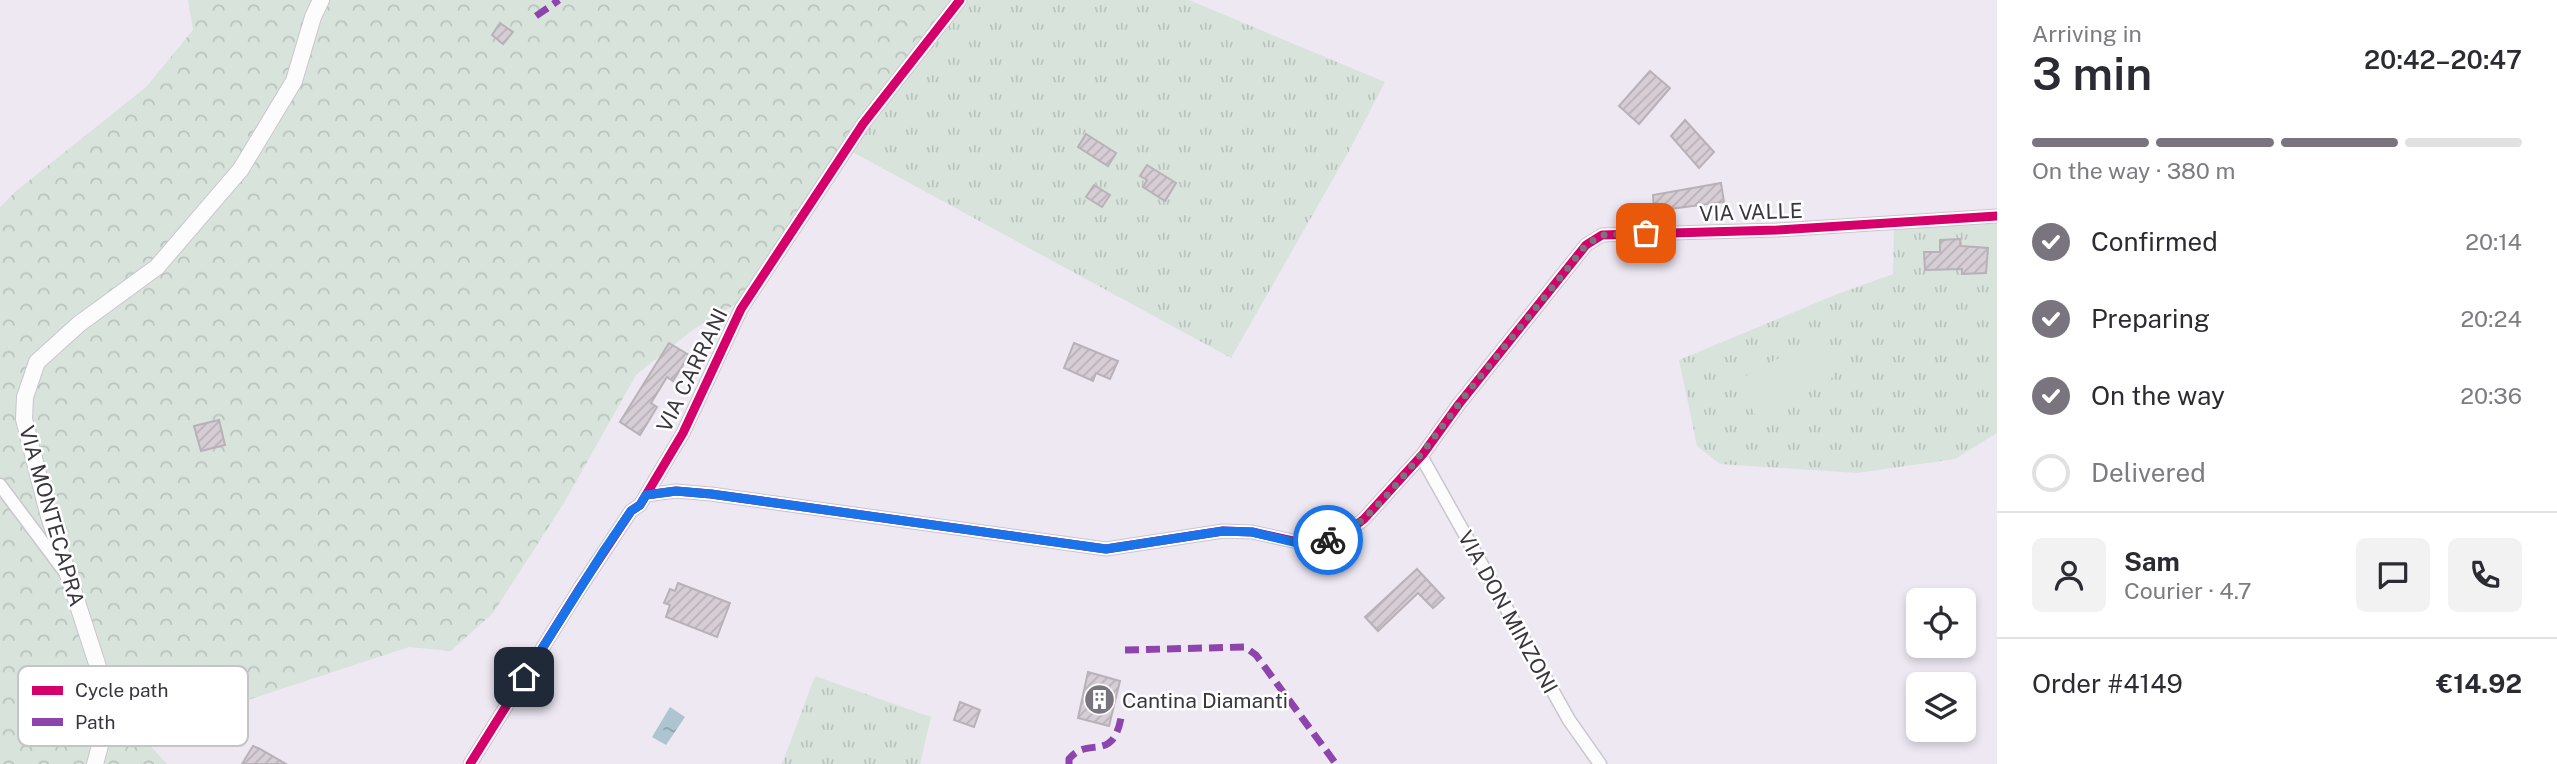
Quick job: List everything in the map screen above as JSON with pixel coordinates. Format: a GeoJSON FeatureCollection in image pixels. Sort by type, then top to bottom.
{"type":"FeatureCollection","features":[{"type":"Feature","properties":{"kind":"street","name":"VIA MONTECAPRA"},"geometry":{"type":"LineString","coordinates":[[98,666],[48,513],[24,419],[25,397],[37,362],[79,324],[156,267],[241,169],[294,80],[313,17],[321,0]]}},
{"type":"Feature","properties":{"kind":"street","name":"VIA CARRANI"},"geometry":{"type":"LineString","coordinates":[[470,764],[580,588],[631,511],[640,505],[683,433],[741,309],[863,124],[960,0]]}},
{"type":"Feature","properties":{"kind":"street","name":"VIA VALLE"},"geometry":{"type":"LineString","coordinates":[[646,495],[676,491],[711,494],[1106,549],[1223,531],[1252,532],[1302,544],[1339,538],[1364,519],[1421,456],[1586,245],[1602,235],[1777,230],[1997,216]]}},
{"type":"Feature","properties":{"kind":"street","name":"VIA DON MINZONI"},"geometry":{"type":"LineString","coordinates":[[1421,456],[1569,720],[1600,764]]}},
{"type":"Feature","properties":{"kind":"street"},"geometry":{"type":"LineString","coordinates":[[0,485],[69,578]]}},
{"type":"Feature","properties":{"kind":"green space"},"geometry":{"type":"Polygon","coordinates":[[[188,0],[952,0],[887,87],[753,294],[694,329],[636,375],[564,503],[493,613],[451,651],[409,647],[248,700],[248,666],[18,666],[18,746],[151,746],[167,764],[0,764],[0,207],[16,191],[146,87],[193,30],[188,0]]]}},
{"type":"Feature","properties":{"kind":"green space"},"geometry":{"type":"Polygon","coordinates":[[[952,0],[1189,0],[1385,82],[1349,151],[1231,358],[847,149],[887,87],[952,0]]]}},
{"type":"Feature","properties":{"kind":"green space"},"geometry":{"type":"Polygon","coordinates":[[[1997,209],[1997,433],[1955,459],[1857,473],[1720,464],[1697,446],[1679,360],[1835,295],[1893,274],[1894,223],[1997,209]]]}},
{"type":"Feature","properties":{"kind":"green space"},"geometry":{"type":"Polygon","coordinates":[[[1813,340],[1833,377],[1757,418],[1736,381],[1813,340]]]}},
{"type":"Feature","properties":{"kind":"green space"},"geometry":{"type":"Polygon","coordinates":[[[815,676],[931,717],[920,764],[782,764],[815,676]]]}},
{"type":"Feature","properties":{"kind":"water"},"geometry":{"type":"Polygon","coordinates":[[[670,707],[685,717],[666,745],[652,737],[670,707]]]}},
{"type":"Feature","properties":{"kind":"building"},"geometry":{"type":"Polygon","coordinates":[[[500,23],[513,32],[503,44],[492,35],[500,23]]]}},
{"type":"Feature","properties":{"kind":"building"},"geometry":{"type":"Polygon","coordinates":[[[1650,71],[1670,88],[1639,124],[1619,106],[1650,71]]]}},
{"type":"Feature","properties":{"kind":"building"},"geometry":{"type":"Polygon","coordinates":[[[1685,120],[1714,152],[1699,168],[1671,136],[1685,120]]]}},
{"type":"Feature","properties":{"kind":"building"},"geometry":{"type":"Polygon","coordinates":[[[1086,134],[1116,153],[1108,166],[1078,147],[1086,134]]]}},
{"type":"Feature","properties":{"kind":"building"},"geometry":{"type":"Polygon","coordinates":[[[1147,165],[1176,183],[1165,201],[1143,187],[1147,180],[1140,176],[1147,165]]]}},
{"type":"Feature","properties":{"kind":"building"},"geometry":{"type":"Polygon","coordinates":[[[1721,183],[1724,202],[1654,211],[1653,195],[1721,183]]]}},
{"type":"Feature","properties":{"kind":"building"},"geometry":{"type":"Polygon","coordinates":[[[1094,185],[1110,195],[1102,207],[1086,197],[1094,185]]]}},
{"type":"Feature","properties":{"kind":"building"},"geometry":{"type":"Polygon","coordinates":[[[1960,239],[1961,246],[1988,248],[1986,273],[1962,274],[1962,269],[1925,270],[1924,252],[1940,252],[1940,240],[1960,239]]]}},
{"type":"Feature","properties":{"kind":"building"},"geometry":{"type":"Polygon","coordinates":[[[669,343],[689,355],[673,381],[667,377],[651,403],[657,407],[640,435],[620,422],[669,343]]]}},
{"type":"Feature","properties":{"kind":"building"},"geometry":{"type":"Polygon","coordinates":[[[1074,343],[1118,361],[1110,379],[1096,373],[1093,381],[1064,368],[1074,343]]]}},
{"type":"Feature","properties":{"kind":"building"},"geometry":{"type":"Polygon","coordinates":[[[219,420],[225,445],[201,451],[194,426],[219,420]]]}},
{"type":"Feature","properties":{"kind":"building"},"geometry":{"type":"Polygon","coordinates":[[[1417,569],[1444,598],[1433,608],[1418,593],[1378,631],[1365,617],[1417,569]]]}},
{"type":"Feature","properties":{"kind":"building"},"geometry":{"type":"Polygon","coordinates":[[[678,583],[730,603],[717,637],[666,617],[670,605],[664,603],[670,589],[675,591],[678,583]]]}},
{"type":"Feature","properties":{"kind":"building","name":"Cantina Diamanti"},"geometry":{"type":"Polygon","coordinates":[[[1088,672],[1120,681],[1109,726],[1078,718],[1088,672]]]}},
{"type":"Feature","properties":{"kind":"building"},"geometry":{"type":"Polygon","coordinates":[[[960,702],[980,710],[974,727],[954,720],[960,702]]]}},
{"type":"Feature","properties":{"kind":"building"},"geometry":{"type":"Polygon","coordinates":[[[253,746],[260,749],[286,764],[242,764],[253,746]]]}},
{"type":"Feature","properties":{"kind":"marked path"},"geometry":{"type":"LineString","coordinates":[[536,16],[559,0]]}},
{"type":"Feature","properties":{"kind":"marked path"},"geometry":{"type":"LineString","coordinates":[[1125,650],[1245,647],[1256,655],[1336,764]]}},
{"type":"Feature","properties":{"kind":"marked path"},"geometry":{"type":"LineString","coordinates":[[1069,764],[1069,759],[1076,752],[1106,745],[1112,740],[1121,718]]}},
{"type":"Feature","properties":{"kind":"cycle path"},"geometry":{"type":"LineString","coordinates":[[470,764],[580,588],[631,511],[640,505],[683,433],[741,309],[863,124],[960,0]]}},
{"type":"Feature","properties":{"kind":"cycle path"},"geometry":{"type":"LineString","coordinates":[[646,495],[676,491],[711,494],[1106,549],[1223,531],[1252,532],[1302,543],[1339,538],[1364,519],[1423,454],[1459,404],[1586,245],[1602,235],[1777,230],[1997,216]]}},
{"type":"Feature","properties":{"kind":"way so far"},"geometry":{"type":"LineString","coordinates":[[1328,540],[1339,538],[1364,519],[1423,454],[1459,404],[1586,245],[1602,235],[1646,233]]}},
{"type":"Feature","properties":{"kind":"place","name":"Cantina Diamanti"},"geometry":{"type":"Point","coordinates":[1099,700]}},
{"type":"Feature","properties":{"kind":"route"},"geometry":{"type":"LineString","coordinates":[[524,677],[605,549],[631,511],[640,505],[646,495],[676,491],[711,494],[1106,549],[1223,531],[1252,532],[1302,544],[1328,540]]}}]}
